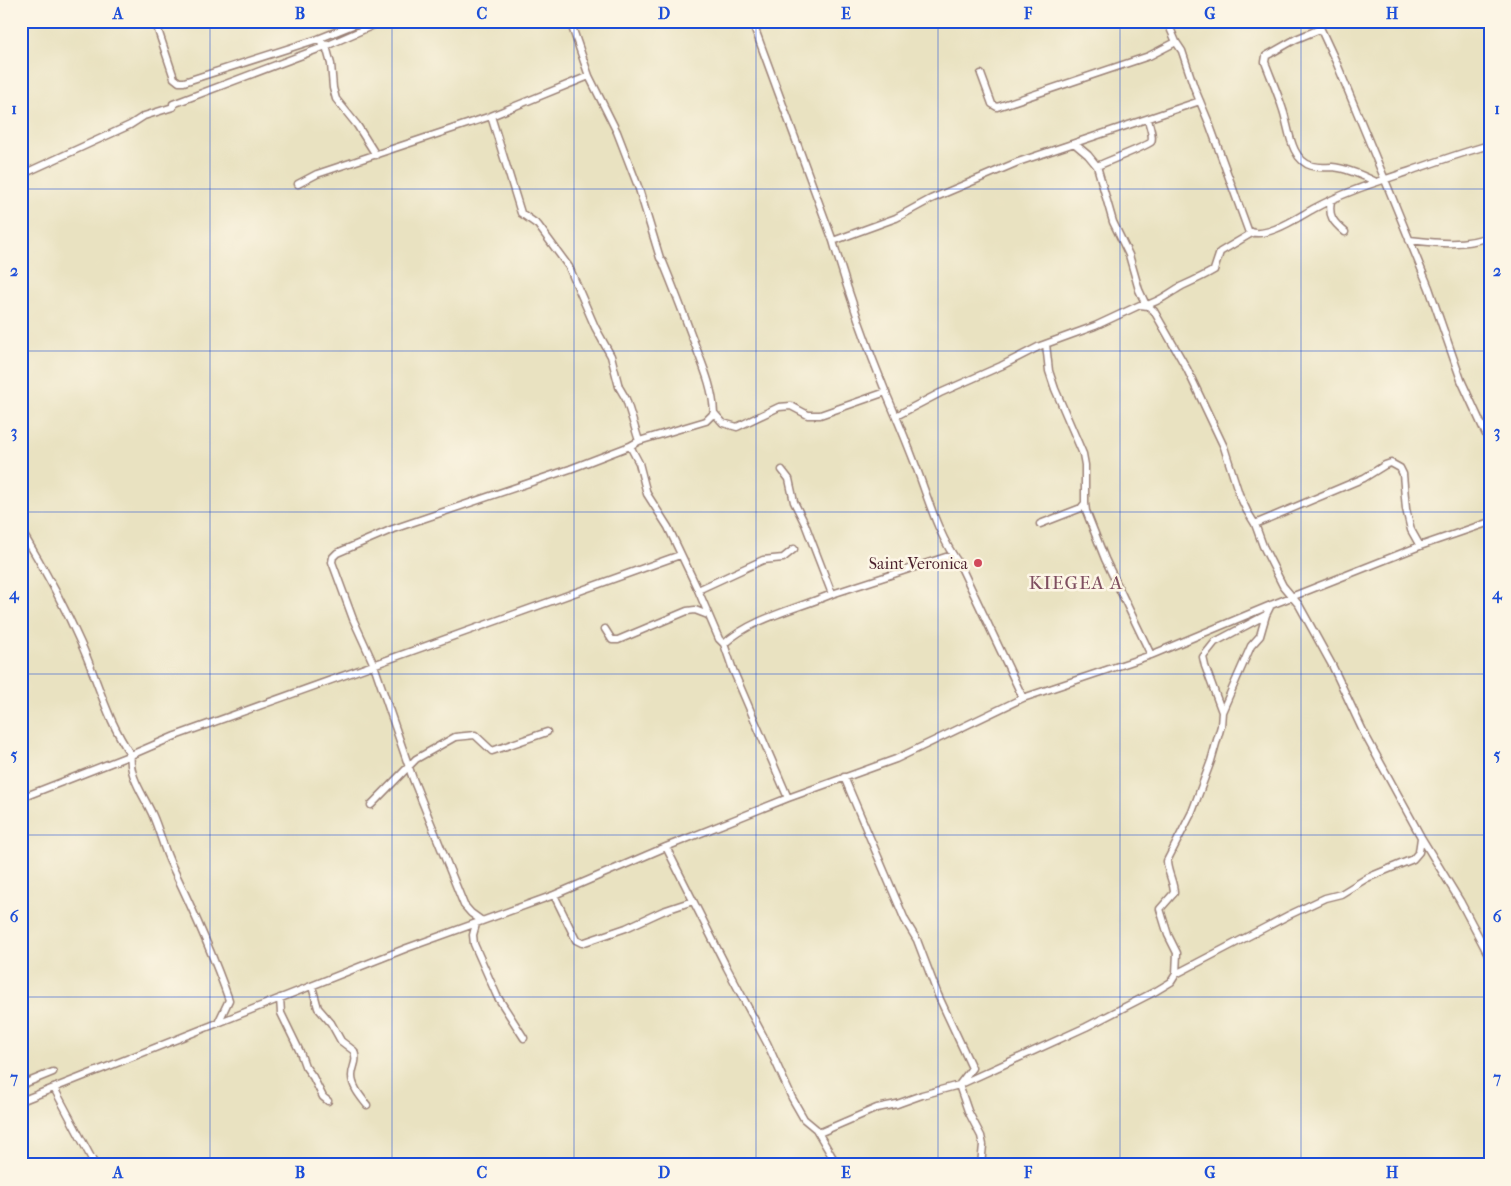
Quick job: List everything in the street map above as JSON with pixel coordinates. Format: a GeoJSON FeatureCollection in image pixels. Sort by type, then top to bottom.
{"type":"FeatureCollection","features":[{"type":"Feature","properties":{"kind":"street"},"geometry":{"type":"LineString","coordinates":[[155,21],[174,78],[179,82],[189,81],[318,39],[363,21]]}},
{"type":"Feature","properties":{"kind":"street"},"geometry":{"type":"LineString","coordinates":[[21,175],[130,125],[144,116],[173,107],[173,104],[326,46],[383,21]]}},
{"type":"Feature","properties":{"kind":"street"},"geometry":{"type":"LineString","coordinates":[[570,21],[590,76],[617,132],[639,189],[660,258],[677,294],[711,388],[714,413],[723,424],[737,427],[779,406],[791,406],[808,415],[820,415],[886,392]]}},
{"type":"Feature","properties":{"kind":"street"},"geometry":{"type":"LineString","coordinates":[[752,21],[886,392],[926,496],[952,555],[960,565],[1024,698]]}},
{"type":"Feature","properties":{"kind":"street"},"geometry":{"type":"LineString","coordinates":[[1167,21],[1182,51],[1248,230],[1252,233]]}},
{"type":"Feature","properties":{"kind":"street"},"geometry":{"type":"LineString","coordinates":[[1170,29],[1176,21]]}},
{"type":"Feature","properties":{"kind":"street"},"geometry":{"type":"LineString","coordinates":[[1317,21],[1385,180],[1429,288],[1461,380],[1490,444]]}},
{"type":"Feature","properties":{"kind":"street"},"geometry":{"type":"LineString","coordinates":[[1320,29],[1296,39],[1266,56],[1265,59],[1285,117],[1287,130],[1298,154],[1308,164],[1358,173],[1376,182]]}},
{"type":"Feature","properties":{"kind":"street"},"geometry":{"type":"LineString","coordinates":[[318,39],[326,46],[336,99],[357,124],[376,155]]}},
{"type":"Feature","properties":{"kind":"street"},"geometry":{"type":"LineString","coordinates":[[981,74],[992,104],[997,107],[1149,56],[1176,42]]}},
{"type":"Feature","properties":{"kind":"street"},"geometry":{"type":"LineString","coordinates":[[298,184],[317,174],[491,116],[590,76]]}},
{"type":"Feature","properties":{"kind":"street"},"geometry":{"type":"LineString","coordinates":[[833,241],[896,218],[931,198],[1018,162],[1200,101]]}},
{"type":"Feature","properties":{"kind":"street"},"geometry":{"type":"LineString","coordinates":[[491,116],[521,213],[538,225],[569,268],[595,327],[611,356],[639,441]]}},
{"type":"Feature","properties":{"kind":"street"},"geometry":{"type":"LineString","coordinates":[[1097,166],[1112,161],[1130,151],[1147,146],[1152,138],[1148,119]]}},
{"type":"Feature","properties":{"kind":"street"},"geometry":{"type":"LineString","coordinates":[[1075,144],[1097,166],[1110,213],[1129,255],[1143,305]]}},
{"type":"Feature","properties":{"kind":"street"},"geometry":{"type":"LineString","coordinates":[[896,416],[940,393],[1046,344],[1095,326],[1143,305],[1155,303],[1182,286],[1198,280],[1214,270],[1220,252],[1252,233],[1256,234],[1276,229],[1295,221],[1314,208],[1376,182],[1490,145]]}},
{"type":"Feature","properties":{"kind":"street"},"geometry":{"type":"LineString","coordinates":[[1331,201],[1328,212],[1345,232]]}},
{"type":"Feature","properties":{"kind":"street"},"geometry":{"type":"LineString","coordinates":[[1409,240],[1438,243],[1470,242],[1490,236]]}},
{"type":"Feature","properties":{"kind":"street"},"geometry":{"type":"LineString","coordinates":[[1143,305],[1154,310],[1187,369],[1224,447],[1239,494],[1283,586],[1293,596],[1332,665],[1364,731],[1421,837],[1460,901],[1490,958]]}},
{"type":"Feature","properties":{"kind":"street"},"geometry":{"type":"LineString","coordinates":[[1046,344],[1049,371],[1055,389],[1083,454],[1086,512],[1097,542],[1151,655]]}},
{"type":"Feature","properties":{"kind":"street"},"geometry":{"type":"LineString","coordinates":[[479,923],[464,905],[409,766],[374,665],[353,619],[332,562],[333,557],[337,553],[393,529],[570,468],[639,441],[698,424],[706,421],[714,413]]}},
{"type":"Feature","properties":{"kind":"street"},"geometry":{"type":"LineString","coordinates":[[630,446],[639,463],[647,494],[668,527],[719,639],[724,644],[733,670],[788,798]]}},
{"type":"Feature","properties":{"kind":"street"},"geometry":{"type":"LineString","coordinates":[[1255,524],[1364,478],[1391,463],[1402,471],[1406,509],[1411,530],[1420,546]]}},
{"type":"Feature","properties":{"kind":"street"},"geometry":{"type":"LineString","coordinates":[[782,470],[789,479],[794,502],[805,524],[832,594]]}},
{"type":"Feature","properties":{"kind":"street"},"geometry":{"type":"LineString","coordinates":[[1040,524],[1081,508],[1085,503]]}},
{"type":"Feature","properties":{"kind":"street"},"geometry":{"type":"LineString","coordinates":[[21,1101],[407,948],[554,895],[788,798],[896,759],[1024,698],[1151,655],[1420,546],[1490,522]]}},
{"type":"Feature","properties":{"kind":"street"},"geometry":{"type":"LineString","coordinates":[[21,530],[53,585],[83,648],[114,727],[131,755],[130,762],[134,777],[153,815],[168,856],[210,950],[229,1000],[218,1023]]}},
{"type":"Feature","properties":{"kind":"street"},"geometry":{"type":"LineString","coordinates":[[698,590],[763,560],[783,558],[794,549]]}},
{"type":"Feature","properties":{"kind":"street"},"geometry":{"type":"LineString","coordinates":[[21,798],[175,736],[680,555]]}},
{"type":"Feature","properties":{"kind":"street"},"geometry":{"type":"LineString","coordinates":[[724,644],[737,633],[758,623],[832,594],[952,555]]}},
{"type":"Feature","properties":{"kind":"street"},"geometry":{"type":"LineString","coordinates":[[819,1133],[877,1108],[897,1104],[959,1085],[1086,1027],[1171,982],[1176,974],[1177,953],[1170,940],[1160,910],[1174,894],[1167,861],[1192,812],[1211,761],[1222,712],[1251,646],[1260,636],[1271,605]]}},
{"type":"Feature","properties":{"kind":"street"},"geometry":{"type":"LineString","coordinates":[[605,629],[612,640],[618,640],[687,611],[695,610],[708,615]]}},
{"type":"Feature","properties":{"kind":"street"},"geometry":{"type":"LineString","coordinates":[[1222,712],[1203,657],[1215,642],[1266,615]]}},
{"type":"Feature","properties":{"kind":"street"},"geometry":{"type":"LineString","coordinates":[[371,805],[416,759],[455,738],[475,735],[492,751],[547,732]]}},
{"type":"Feature","properties":{"kind":"street"},"geometry":{"type":"LineString","coordinates":[[844,777],[905,920],[917,940],[938,996],[972,1068],[959,1085]]}},
{"type":"Feature","properties":{"kind":"street"},"geometry":{"type":"LineString","coordinates":[[1176,974],[1326,898],[1341,894],[1366,878],[1412,859],[1419,852],[1421,837]]}},
{"type":"Feature","properties":{"kind":"street"},"geometry":{"type":"LineString","coordinates":[[666,847],[767,1043],[792,1098],[804,1119],[819,1133],[837,1165]]}},
{"type":"Feature","properties":{"kind":"street"},"geometry":{"type":"LineString","coordinates":[[554,895],[576,940],[582,943],[626,928],[663,911],[693,901]]}},
{"type":"Feature","properties":{"kind":"street"},"geometry":{"type":"LineString","coordinates":[[479,923],[473,935],[474,944],[497,996],[524,1038]]}},
{"type":"Feature","properties":{"kind":"street"},"geometry":{"type":"LineString","coordinates":[[312,986],[318,1008],[332,1024],[341,1041],[354,1051],[356,1064],[352,1074],[353,1083],[367,1106]]}},
{"type":"Feature","properties":{"kind":"street"},"geometry":{"type":"LineString","coordinates":[[280,998],[280,1013],[305,1066],[328,1101]]}},
{"type":"Feature","properties":{"kind":"street"},"geometry":{"type":"LineString","coordinates":[[21,1085],[53,1072]]}},
{"type":"Feature","properties":{"kind":"street"},"geometry":{"type":"LineString","coordinates":[[959,1085],[968,1111],[981,1136],[983,1145],[982,1165]]}},
{"type":"Feature","properties":{"kind":"street"},"geometry":{"type":"LineString","coordinates":[[54,1088],[95,1165]]}},
{"type":"Feature","properties":{"kind":"place","name":"Saint Veronica"},"geometry":{"type":"Point","coordinates":[978,563]}},
{"type":"Feature","properties":{"kind":"district","name":"KIEGEA A"},"geometry":{"type":"Point","coordinates":[1076,582]}}]}
